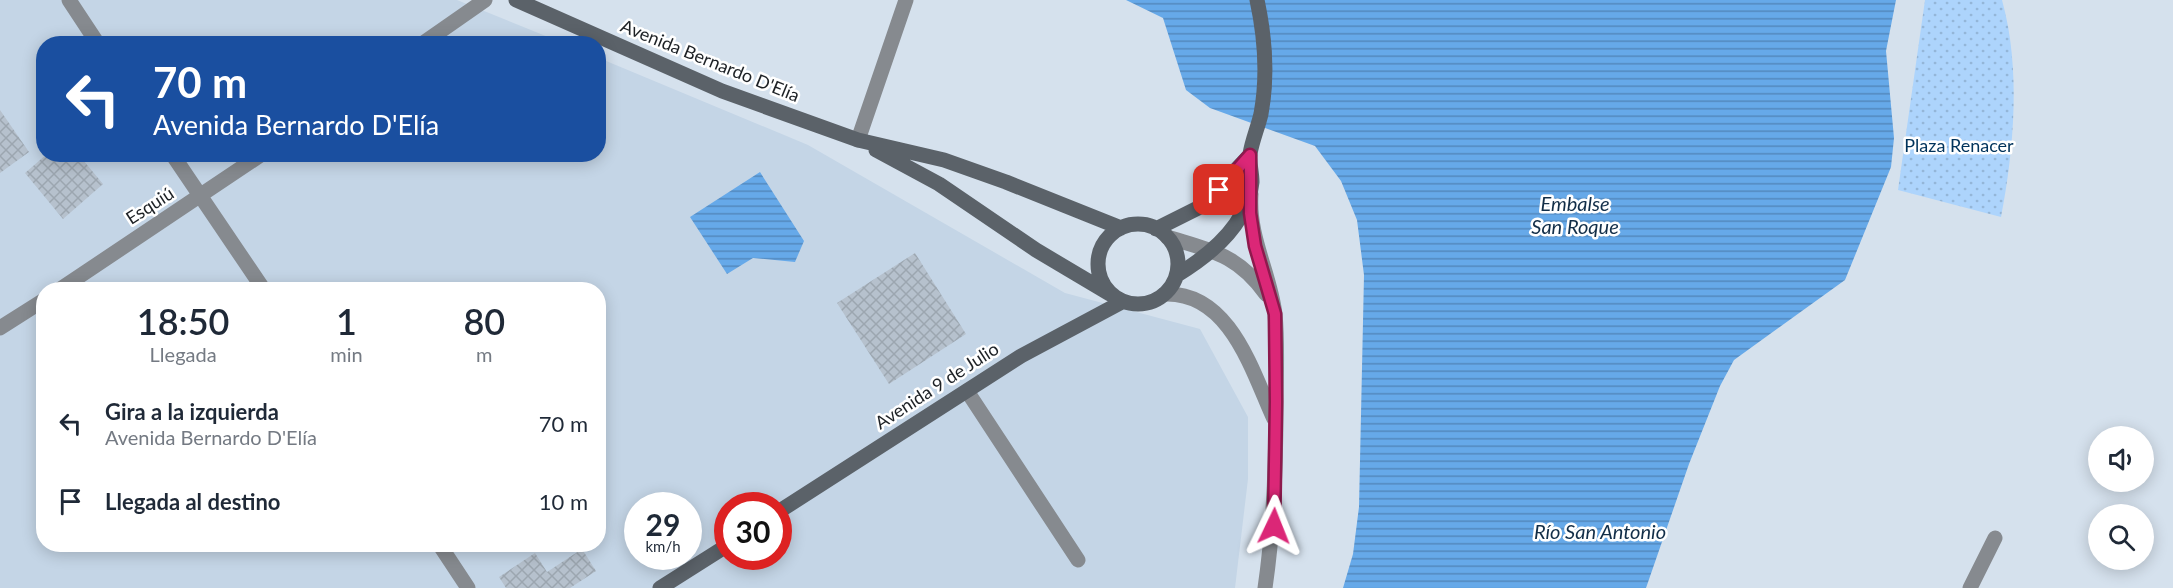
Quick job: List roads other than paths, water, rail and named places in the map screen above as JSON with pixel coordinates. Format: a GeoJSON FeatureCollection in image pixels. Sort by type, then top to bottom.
{"type":"FeatureCollection","features":[{"type":"Feature","properties":{"kind":"main road","name":"Avenida Bernardo D'Elía"},"geometry":{"type":"LineString","coordinates":[[516,0],[597,36]]}},
{"type":"Feature","properties":{"kind":"main road"},"geometry":{"type":"LineString","coordinates":[[1177,275],[1176,253],[1162,233],[1139,225],[1121,228],[1110,235],[1098,258],[1100,277],[1116,298],[1144,304],[1165,294],[1177,275],[1212,251],[1239,217],[1252,182],[1250,155],[1261,114],[1264,81],[1265,52],[1257,0]]}},
{"type":"Feature","properties":{"kind":"main road","name":"Avenida Bernardo D'Elía"},"geometry":{"type":"LineString","coordinates":[[606,40],[722,91],[858,140],[944,160],[1121,228]]}},
{"type":"Feature","properties":{"kind":"main road","name":"Avenida Bernardo D'Elía"},"geometry":{"type":"LineString","coordinates":[[858,140],[939,184],[1044,255],[1116,298]]}},
{"type":"Feature","properties":{"kind":"main road"},"geometry":{"type":"LineString","coordinates":[[1162,233],[1202,206],[1250,155]]}},
{"type":"Feature","properties":{"kind":"main road","name":"Avenida 9 de Julio"},"geometry":{"type":"LineString","coordinates":[[792,503],[1020,356],[1116,298]]}},
{"type":"Feature","properties":{"kind":"main road"},"geometry":{"type":"LineString","coordinates":[[660,588],[714,554]]}},
{"type":"Feature","properties":{"kind":"street"},"geometry":{"type":"LineString","coordinates":[[69,0],[93,36]]}},
{"type":"Feature","properties":{"kind":"street"},"geometry":{"type":"LineString","coordinates":[[433,36],[485,0]]}},
{"type":"Feature","properties":{"kind":"street"},"geometry":{"type":"LineString","coordinates":[[858,140],[906,0]]}},
{"type":"Feature","properties":{"kind":"street"},"geometry":{"type":"LineString","coordinates":[[177,162],[259,282]]}},
{"type":"Feature","properties":{"kind":"street","name":"Esquiú"},"geometry":{"type":"LineString","coordinates":[[71,282],[251,162]]}},
{"type":"Feature","properties":{"kind":"street"},"geometry":{"type":"LineString","coordinates":[[1252,182],[1250,213],[1255,246],[1272,301],[1276,355],[1274,526],[1265,588]]}},
{"type":"Feature","properties":{"kind":"street"},"geometry":{"type":"LineString","coordinates":[[1162,233],[1237,262],[1272,301]]}},
{"type":"Feature","properties":{"kind":"street"},"geometry":{"type":"LineString","coordinates":[[1165,294],[1190,296],[1202,302],[1228,326],[1241,345],[1276,425]]}},
{"type":"Feature","properties":{"kind":"street"},"geometry":{"type":"LineString","coordinates":[[0,328],[36,305]]}},
{"type":"Feature","properties":{"kind":"street"},"geometry":{"type":"LineString","coordinates":[[967,391],[1078,560]]}},
{"type":"Feature","properties":{"kind":"street"},"geometry":{"type":"LineString","coordinates":[[1970,588],[1995,538]]}},
{"type":"Feature","properties":{"kind":"street"},"geometry":{"type":"LineString","coordinates":[[444,552],[468,588]]}},
{"type":"Feature","properties":{"kind":"water","name":"Embalse San Roque"},"geometry":{"type":"Polygon","coordinates":[[[1126,0],[1896,0],[1886,51],[1894,138],[1891,167],[1845,280],[1734,360],[1720,386],[1689,464],[1646,588],[1343,588],[1353,554],[1359,507],[1364,275],[1357,220],[1341,181],[1315,146],[1210,108],[1186,90],[1163,18],[1126,0]]]}},
{"type":"Feature","properties":{"kind":"water"},"geometry":{"type":"Polygon","coordinates":[[[760,172],[804,241],[795,262],[753,258],[727,274],[690,217],[760,172]]]}},
{"type":"Feature","properties":{"kind":"park label","name":"Plaza Renacer"},"geometry":{"type":"Point","coordinates":[1959,146]}},
{"type":"Feature","properties":{"kind":"water label","name":"Río San Antonio"},"geometry":{"type":"Point","coordinates":[1600,532]}}]}
